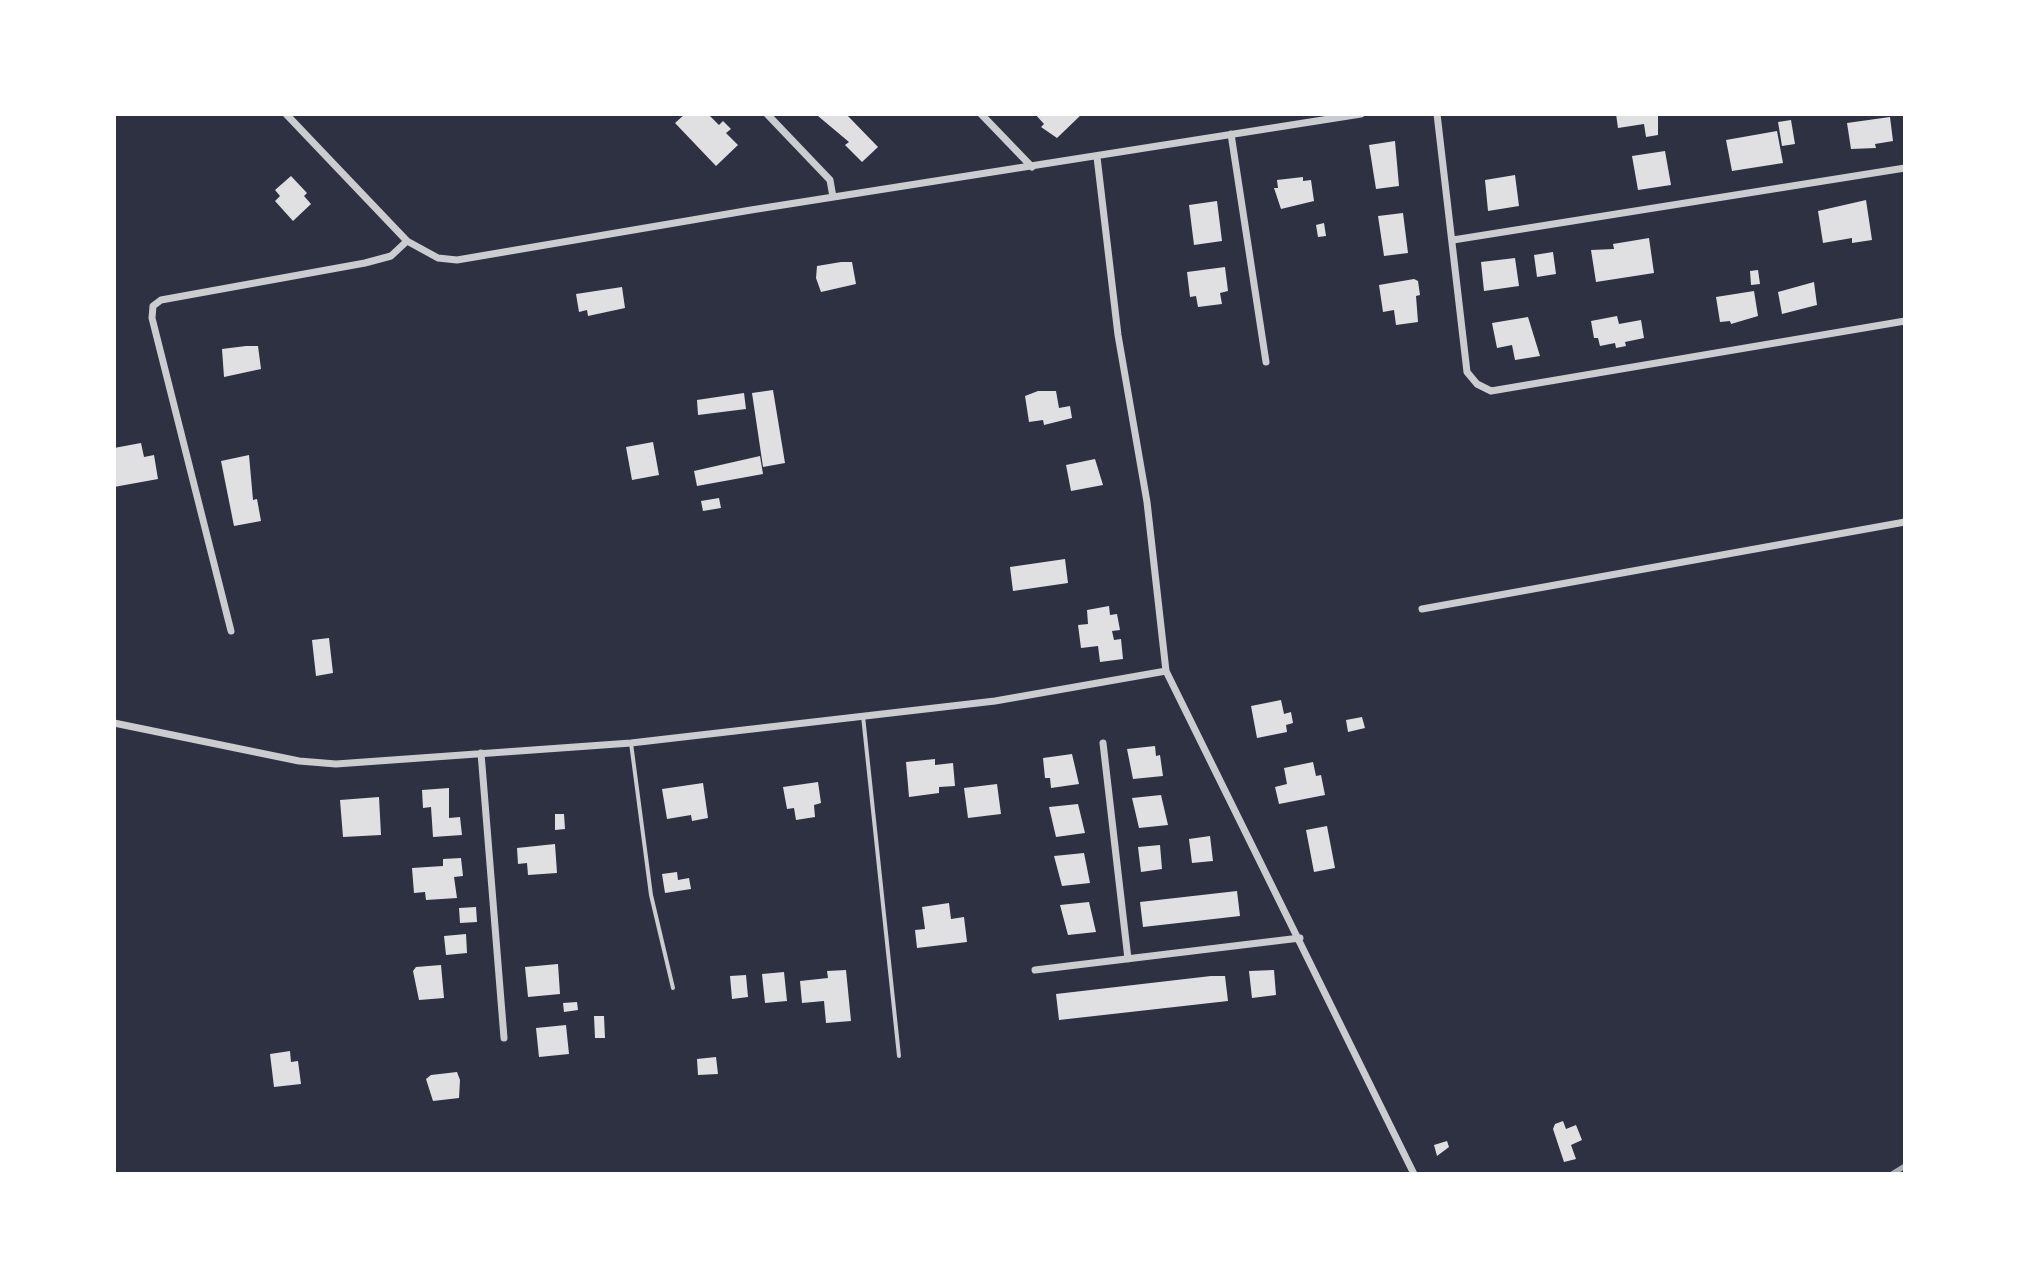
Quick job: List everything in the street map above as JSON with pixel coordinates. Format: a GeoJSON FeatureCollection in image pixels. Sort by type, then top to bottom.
{"type":"FeatureCollection","features":[{"type":"Feature","properties":{"kind":"street"},"geometry":{"type":"LineString","coordinates":[[286,114],[407,241],[438,258],[457,260],[833,197],[1097,157],[1309,118],[1361,114]]}},
{"type":"Feature","properties":{"kind":"street"},"geometry":{"type":"LineString","coordinates":[[767,114],[830,180],[833,197]]}},
{"type":"Feature","properties":{"kind":"street"},"geometry":{"type":"LineString","coordinates":[[981,114],[1032,167]]}},
{"type":"Feature","properties":{"kind":"street"},"geometry":{"type":"LineString","coordinates":[[1437,114],[1467,372],[1477,384],[1491,391],[1905,321]]}},
{"type":"Feature","properties":{"kind":"street"},"geometry":{"type":"LineString","coordinates":[[1231,134],[1266,362]]}},
{"type":"Feature","properties":{"kind":"street"},"geometry":{"type":"LineString","coordinates":[[1097,157],[1118,335],[1147,502],[1166,671],[1414,1174]]}},
{"type":"Feature","properties":{"kind":"street"},"geometry":{"type":"LineString","coordinates":[[1453,240],[1905,168]]}},
{"type":"Feature","properties":{"kind":"street"},"geometry":{"type":"LineString","coordinates":[[231,631],[152,318],[153,306],[161,300],[365,263],[391,256],[407,241]]}},
{"type":"Feature","properties":{"kind":"street"},"geometry":{"type":"LineString","coordinates":[[1422,609],[1905,522]]}},
{"type":"Feature","properties":{"kind":"street"},"geometry":{"type":"LineString","coordinates":[[114,723],[299,761],[336,764],[631,743],[995,701],[1166,671]]}},
{"type":"Feature","properties":{"kind":"street"},"geometry":{"type":"LineString","coordinates":[[1103,743],[1128,959]]}},
{"type":"Feature","properties":{"kind":"street"},"geometry":{"type":"LineString","coordinates":[[481,753],[504,1038]]}},
{"type":"Feature","properties":{"kind":"street"},"geometry":{"type":"LineString","coordinates":[[1035,970],[1300,938]]}},
{"type":"Feature","properties":{"kind":"lane"},"geometry":{"type":"LineString","coordinates":[[863,716],[899,1056]]}},
{"type":"Feature","properties":{"kind":"lane"},"geometry":{"type":"LineString","coordinates":[[631,743],[651,895],[673,988]]}},
{"type":"Feature","properties":{"kind":"building"},"geometry":{"type":"Polygon","coordinates":[[[685,114],[708,114],[719,125],[723,121],[731,129],[726,133],[738,145],[716,166],[675,123],[685,114]]]}},
{"type":"Feature","properties":{"kind":"building"},"geometry":{"type":"Polygon","coordinates":[[[846,114],[878,147],[862,162],[845,145],[849,142],[818,116],[846,114]]]}},
{"type":"Feature","properties":{"kind":"building"},"geometry":{"type":"Polygon","coordinates":[[[1035,114],[1082,114],[1057,138],[1041,127],[1044,124],[1035,114]]]}},
{"type":"Feature","properties":{"kind":"building"},"geometry":{"type":"Polygon","coordinates":[[[1616,114],[1658,114],[1658,135],[1646,137],[1644,124],[1618,128],[1616,114]]]}},
{"type":"Feature","properties":{"kind":"building"},"geometry":{"type":"Polygon","coordinates":[[[1890,117],[1893,141],[1875,144],[1876,148],[1851,149],[1847,123],[1890,117]]]}},
{"type":"Feature","properties":{"kind":"building"},"geometry":{"type":"Polygon","coordinates":[[[1791,120],[1795,144],[1782,146],[1778,122],[1791,120]]]}},
{"type":"Feature","properties":{"kind":"building"},"geometry":{"type":"Polygon","coordinates":[[[1777,131],[1783,163],[1732,171],[1726,140],[1777,131]]]}},
{"type":"Feature","properties":{"kind":"building"},"geometry":{"type":"Polygon","coordinates":[[[1395,141],[1399,186],[1376,189],[1369,145],[1395,141]]]}},
{"type":"Feature","properties":{"kind":"building"},"geometry":{"type":"Polygon","coordinates":[[[1665,151],[1671,185],[1638,190],[1632,156],[1665,151]]]}},
{"type":"Feature","properties":{"kind":"building"},"geometry":{"type":"Polygon","coordinates":[[[1515,175],[1519,206],[1488,211],[1485,180],[1515,175]]]}},
{"type":"Feature","properties":{"kind":"building"},"geometry":{"type":"Polygon","coordinates":[[[291,176],[307,193],[304,196],[311,204],[293,221],[275,201],[280,196],[275,190],[291,176]]]}},
{"type":"Feature","properties":{"kind":"building"},"geometry":{"type":"Polygon","coordinates":[[[1303,177],[1303,181],[1311,180],[1314,201],[1281,209],[1274,188],[1278,188],[1277,180],[1303,177]]]}},
{"type":"Feature","properties":{"kind":"building"},"geometry":{"type":"Polygon","coordinates":[[[1866,200],[1872,240],[1852,243],[1852,238],[1823,243],[1818,211],[1866,200]]]}},
{"type":"Feature","properties":{"kind":"building"},"geometry":{"type":"Polygon","coordinates":[[[1217,201],[1222,241],[1194,245],[1189,205],[1217,201]]]}},
{"type":"Feature","properties":{"kind":"building"},"geometry":{"type":"Polygon","coordinates":[[[1403,213],[1408,253],[1384,256],[1378,216],[1403,213]]]}},
{"type":"Feature","properties":{"kind":"building"},"geometry":{"type":"Polygon","coordinates":[[[1324,223],[1326,236],[1318,237],[1316,225],[1324,223]]]}},
{"type":"Feature","properties":{"kind":"building"},"geometry":{"type":"Polygon","coordinates":[[[1649,238],[1654,273],[1596,282],[1591,250],[1614,249],[1613,244],[1649,238]]]}},
{"type":"Feature","properties":{"kind":"building"},"geometry":{"type":"Polygon","coordinates":[[[1553,252],[1556,274],[1537,277],[1534,255],[1553,252]]]}},
{"type":"Feature","properties":{"kind":"building"},"geometry":{"type":"Polygon","coordinates":[[[1515,258],[1519,286],[1484,291],[1481,262],[1515,258]]]}},
{"type":"Feature","properties":{"kind":"building"},"geometry":{"type":"Polygon","coordinates":[[[852,262],[856,284],[821,292],[816,278],[817,266],[852,262]]]}},
{"type":"Feature","properties":{"kind":"building"},"geometry":{"type":"Polygon","coordinates":[[[1225,267],[1228,291],[1220,293],[1222,304],[1198,307],[1196,296],[1190,297],[1187,272],[1225,267]]]}},
{"type":"Feature","properties":{"kind":"building"},"geometry":{"type":"Polygon","coordinates":[[[1758,270],[1760,284],[1751,285],[1750,271],[1758,270]]]}},
{"type":"Feature","properties":{"kind":"building"},"geometry":{"type":"Polygon","coordinates":[[[1418,281],[1420,295],[1416,296],[1418,322],[1396,325],[1394,310],[1383,312],[1379,285],[1418,281]]]}},
{"type":"Feature","properties":{"kind":"building"},"geometry":{"type":"Polygon","coordinates":[[[1814,282],[1817,305],[1782,314],[1778,292],[1814,282]]]}},
{"type":"Feature","properties":{"kind":"building"},"geometry":{"type":"Polygon","coordinates":[[[622,287],[625,308],[588,316],[587,310],[579,312],[576,294],[622,287]]]}},
{"type":"Feature","properties":{"kind":"building"},"geometry":{"type":"Polygon","coordinates":[[[1754,291],[1758,316],[1731,324],[1730,321],[1720,322],[1716,297],[1754,291]]]}},
{"type":"Feature","properties":{"kind":"building"},"geometry":{"type":"Polygon","coordinates":[[[1617,316],[1619,324],[1641,320],[1644,338],[1625,342],[1626,346],[1616,348],[1615,343],[1600,346],[1598,338],[1594,338],[1591,321],[1617,316]]]}},
{"type":"Feature","properties":{"kind":"building"},"geometry":{"type":"Polygon","coordinates":[[[1528,317],[1540,356],[1515,360],[1512,345],[1497,348],[1492,323],[1528,317]]]}},
{"type":"Feature","properties":{"kind":"building"},"geometry":{"type":"Polygon","coordinates":[[[258,346],[261,369],[224,377],[222,349],[258,346]]]}},
{"type":"Feature","properties":{"kind":"building"},"geometry":{"type":"Polygon","coordinates":[[[773,390],[785,463],[763,467],[752,393],[773,390]]]}},
{"type":"Feature","properties":{"kind":"building"},"geometry":{"type":"Polygon","coordinates":[[[1038,391],[1056,391],[1059,408],[1070,406],[1072,418],[1044,425],[1043,420],[1029,422],[1025,396],[1038,391]]]}},
{"type":"Feature","properties":{"kind":"building"},"geometry":{"type":"Polygon","coordinates":[[[744,393],[746,409],[698,415],[697,400],[744,393]]]}},
{"type":"Feature","properties":{"kind":"building"},"geometry":{"type":"Polygon","coordinates":[[[653,442],[659,475],[632,480],[626,447],[653,442]]]}},
{"type":"Feature","properties":{"kind":"building"},"geometry":{"type":"Polygon","coordinates":[[[141,443],[144,457],[154,455],[158,479],[114,487],[114,448],[141,443]]]}},
{"type":"Feature","properties":{"kind":"building"},"geometry":{"type":"Polygon","coordinates":[[[249,455],[253,500],[257,499],[261,521],[234,526],[221,461],[249,455]]]}},
{"type":"Feature","properties":{"kind":"building"},"geometry":{"type":"Polygon","coordinates":[[[760,456],[763,474],[697,486],[694,471],[760,456]]]}},
{"type":"Feature","properties":{"kind":"building"},"geometry":{"type":"Polygon","coordinates":[[[1095,459],[1103,485],[1071,491],[1066,465],[1095,459]]]}},
{"type":"Feature","properties":{"kind":"building"},"geometry":{"type":"Polygon","coordinates":[[[719,498],[721,508],[703,511],[701,501],[719,498]]]}},
{"type":"Feature","properties":{"kind":"building"},"geometry":{"type":"Polygon","coordinates":[[[1065,559],[1068,583],[1013,591],[1010,567],[1065,559]]]}},
{"type":"Feature","properties":{"kind":"building"},"geometry":{"type":"Polygon","coordinates":[[[1109,606],[1110,615],[1117,614],[1120,630],[1112,631],[1114,640],[1121,639],[1123,659],[1100,662],[1098,646],[1081,648],[1078,625],[1088,624],[1087,610],[1109,606]]]}},
{"type":"Feature","properties":{"kind":"building"},"geometry":{"type":"Polygon","coordinates":[[[329,638],[333,673],[316,676],[312,640],[329,638]]]}},
{"type":"Feature","properties":{"kind":"building"},"geometry":{"type":"Polygon","coordinates":[[[1281,700],[1284,714],[1291,712],[1293,723],[1286,725],[1287,732],[1257,738],[1251,706],[1281,700]]]}},
{"type":"Feature","properties":{"kind":"building"},"geometry":{"type":"Polygon","coordinates":[[[1362,717],[1365,728],[1348,732],[1346,720],[1362,717]]]}},
{"type":"Feature","properties":{"kind":"building"},"geometry":{"type":"Polygon","coordinates":[[[1155,746],[1156,756],[1160,755],[1163,776],[1133,779],[1127,749],[1155,746]]]}},
{"type":"Feature","properties":{"kind":"building"},"geometry":{"type":"Polygon","coordinates":[[[1072,754],[1079,784],[1051,788],[1050,778],[1045,778],[1043,758],[1072,754]]]}},
{"type":"Feature","properties":{"kind":"building"},"geometry":{"type":"Polygon","coordinates":[[[935,759],[935,765],[953,763],[955,786],[939,787],[939,793],[909,797],[906,762],[935,759]]]}},
{"type":"Feature","properties":{"kind":"building"},"geometry":{"type":"Polygon","coordinates":[[[1313,762],[1316,776],[1321,775],[1325,795],[1279,804],[1275,787],[1287,784],[1284,768],[1313,762]]]}},
{"type":"Feature","properties":{"kind":"building"},"geometry":{"type":"Polygon","coordinates":[[[818,782],[821,803],[814,805],[815,817],[796,820],[794,808],[787,809],[783,787],[818,782]]]}},
{"type":"Feature","properties":{"kind":"building"},"geometry":{"type":"Polygon","coordinates":[[[703,783],[708,818],[692,821],[691,815],[667,819],[662,789],[703,783]]]}},
{"type":"Feature","properties":{"kind":"building"},"geometry":{"type":"Polygon","coordinates":[[[997,784],[1001,814],[968,818],[964,788],[997,784]]]}},
{"type":"Feature","properties":{"kind":"building"},"geometry":{"type":"Polygon","coordinates":[[[449,788],[449,818],[460,817],[462,835],[433,837],[431,807],[423,808],[422,790],[449,788]]]}},
{"type":"Feature","properties":{"kind":"building"},"geometry":{"type":"Polygon","coordinates":[[[1161,795],[1168,825],[1139,828],[1132,798],[1161,795]]]}},
{"type":"Feature","properties":{"kind":"building"},"geometry":{"type":"Polygon","coordinates":[[[379,797],[381,835],[343,837],[340,800],[379,797]]]}},
{"type":"Feature","properties":{"kind":"building"},"geometry":{"type":"Polygon","coordinates":[[[1078,804],[1085,833],[1056,837],[1049,807],[1078,804]]]}},
{"type":"Feature","properties":{"kind":"building"},"geometry":{"type":"Polygon","coordinates":[[[555,814],[564,814],[565,829],[555,830],[555,814]]]}},
{"type":"Feature","properties":{"kind":"building"},"geometry":{"type":"Polygon","coordinates":[[[1327,826],[1335,868],[1314,872],[1306,830],[1327,826]]]}},
{"type":"Feature","properties":{"kind":"building"},"geometry":{"type":"Polygon","coordinates":[[[1210,836],[1213,861],[1192,863],[1189,839],[1210,836]]]}},
{"type":"Feature","properties":{"kind":"building"},"geometry":{"type":"Polygon","coordinates":[[[555,844],[557,873],[528,875],[527,863],[518,864],[517,848],[555,844]]]}},
{"type":"Feature","properties":{"kind":"building"},"geometry":{"type":"Polygon","coordinates":[[[1160,845],[1162,869],[1141,872],[1138,847],[1160,845]]]}},
{"type":"Feature","properties":{"kind":"building"},"geometry":{"type":"Polygon","coordinates":[[[1084,853],[1090,883],[1062,886],[1054,856],[1084,853]]]}},
{"type":"Feature","properties":{"kind":"building"},"geometry":{"type":"Polygon","coordinates":[[[461,858],[463,876],[454,877],[457,898],[426,900],[425,892],[414,893],[412,868],[443,866],[443,859],[461,858]]]}},
{"type":"Feature","properties":{"kind":"building"},"geometry":{"type":"Polygon","coordinates":[[[677,872],[678,880],[689,878],[691,889],[665,893],[662,874],[677,872]]]}},
{"type":"Feature","properties":{"kind":"building"},"geometry":{"type":"Polygon","coordinates":[[[1237,891],[1240,916],[1143,927],[1140,902],[1237,891]]]}},
{"type":"Feature","properties":{"kind":"building"},"geometry":{"type":"Polygon","coordinates":[[[1089,902],[1096,932],[1068,935],[1060,905],[1089,902]]]}},
{"type":"Feature","properties":{"kind":"building"},"geometry":{"type":"Polygon","coordinates":[[[949,903],[951,919],[964,917],[967,942],[917,948],[915,930],[925,929],[922,907],[949,903]]]}},
{"type":"Feature","properties":{"kind":"building"},"geometry":{"type":"Polygon","coordinates":[[[476,907],[477,922],[460,923],[459,908],[476,907]]]}},
{"type":"Feature","properties":{"kind":"building"},"geometry":{"type":"Polygon","coordinates":[[[466,934],[467,953],[446,955],[444,936],[466,934]]]}},
{"type":"Feature","properties":{"kind":"building"},"geometry":{"type":"Polygon","coordinates":[[[558,964],[560,994],[528,997],[525,967],[558,964]]]}},
{"type":"Feature","properties":{"kind":"building"},"geometry":{"type":"Polygon","coordinates":[[[441,965],[444,998],[419,1000],[413,971],[416,967],[441,965]]]}},
{"type":"Feature","properties":{"kind":"building"},"geometry":{"type":"Polygon","coordinates":[[[846,970],[851,1021],[826,1023],[824,1001],[802,1003],[800,981],[828,978],[827,971],[846,970]]]}},
{"type":"Feature","properties":{"kind":"building"},"geometry":{"type":"Polygon","coordinates":[[[1274,970],[1276,995],[1252,998],[1249,971],[1274,970]]]}},
{"type":"Feature","properties":{"kind":"building"},"geometry":{"type":"Polygon","coordinates":[[[784,972],[787,1001],[765,1003],[762,974],[784,972]]]}},
{"type":"Feature","properties":{"kind":"building"},"geometry":{"type":"Polygon","coordinates":[[[746,975],[748,997],[732,999],[730,976],[746,975]]]}},
{"type":"Feature","properties":{"kind":"building"},"geometry":{"type":"Polygon","coordinates":[[[1225,976],[1228,1001],[1059,1020],[1056,994],[1225,976]]]}},
{"type":"Feature","properties":{"kind":"building"},"geometry":{"type":"Polygon","coordinates":[[[577,1002],[578,1010],[564,1012],[563,1003],[577,1002]]]}},
{"type":"Feature","properties":{"kind":"building"},"geometry":{"type":"Polygon","coordinates":[[[594,1016],[604,1016],[605,1038],[595,1038],[594,1016]]]}},
{"type":"Feature","properties":{"kind":"building"},"geometry":{"type":"Polygon","coordinates":[[[566,1025],[569,1054],[539,1057],[536,1028],[566,1025]]]}},
{"type":"Feature","properties":{"kind":"building"},"geometry":{"type":"Polygon","coordinates":[[[290,1051],[291,1062],[298,1061],[301,1084],[274,1087],[270,1054],[290,1051]]]}},
{"type":"Feature","properties":{"kind":"building"},"geometry":{"type":"Polygon","coordinates":[[[716,1057],[718,1074],[698,1075],[697,1059],[716,1057]]]}},
{"type":"Feature","properties":{"kind":"building"},"geometry":{"type":"Polygon","coordinates":[[[457,1072],[459,1098],[433,1101],[426,1079],[431,1075],[457,1072]]]}},
{"type":"Feature","properties":{"kind":"building"},"geometry":{"type":"Polygon","coordinates":[[[1563,1121],[1566,1129],[1576,1125],[1582,1140],[1571,1145],[1576,1159],[1564,1162],[1553,1129],[1555,1124],[1563,1121]]]}},
{"type":"Feature","properties":{"kind":"building"},"geometry":{"type":"Polygon","coordinates":[[[1447,1141],[1449,1147],[1437,1156],[1434,1145],[1447,1141]]]}},
{"type":"Feature","properties":{"kind":"railway"},"geometry":{"type":"LineString","coordinates":[[1892,1174],[1905,1166]]}}]}
